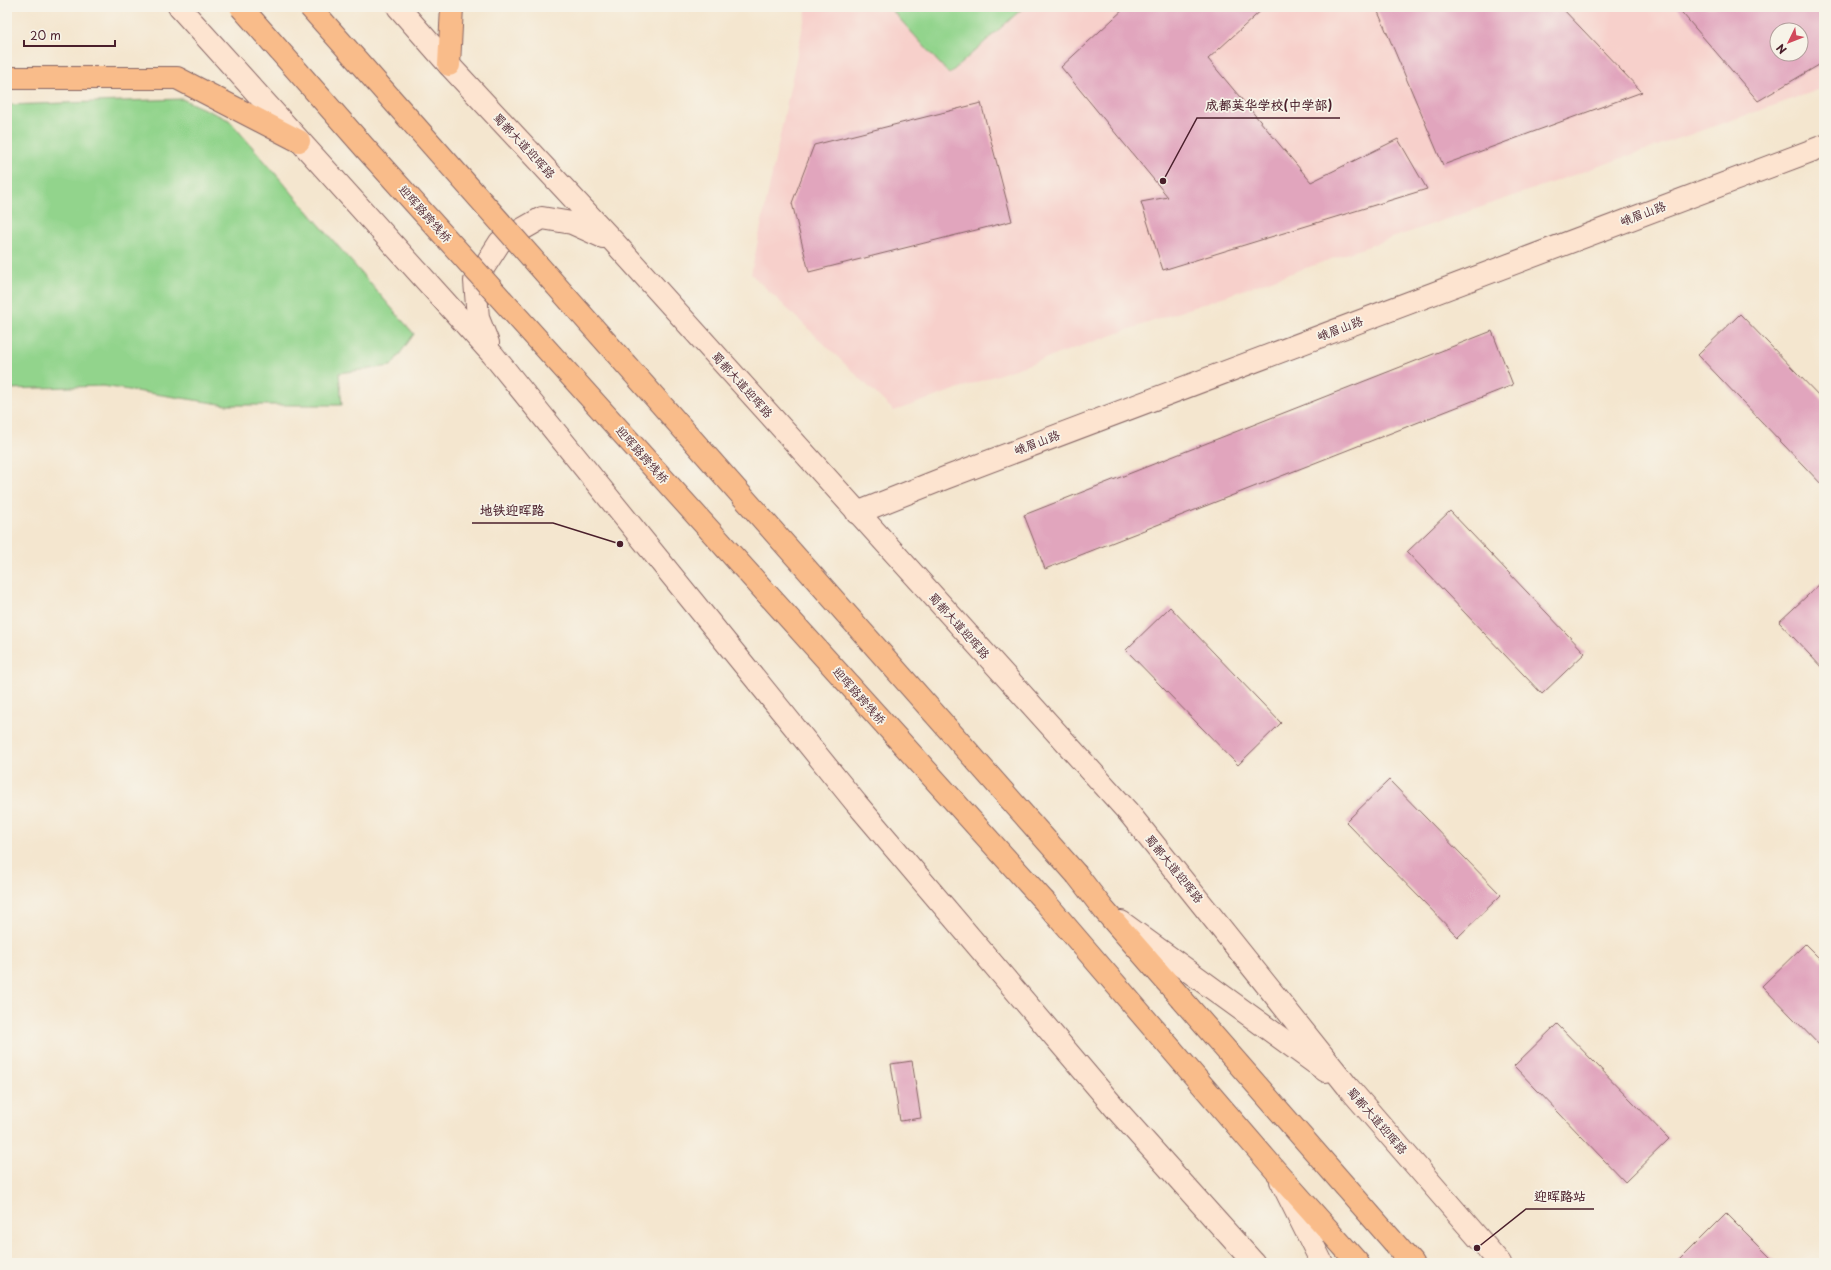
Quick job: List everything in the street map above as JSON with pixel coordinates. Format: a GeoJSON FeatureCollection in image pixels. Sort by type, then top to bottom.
{"type":"FeatureCollection","features":[{"type":"Feature","properties":{"kind":"main road"},"geometry":{"type":"LineString","coordinates":[[179,7],[493,355],[856,803],[1116,1109],[1254,1263]]}},
{"type":"Feature","properties":{"kind":"main road","name":"迎晖路跨线桥"},"geometry":{"type":"LineString","coordinates":[[241,7],[365,148],[1045,902],[1276,1171]]}},
{"type":"Feature","properties":{"kind":"main road"},"geometry":{"type":"LineString","coordinates":[[310,7],[1077,875],[1104,910],[1412,1263]]}},
{"type":"Feature","properties":{"kind":"main road","name":"蜀都大道迎晖路"},"geometry":{"type":"LineString","coordinates":[[398,7],[450,66],[614,242],[1129,814],[1348,1087],[1500,1263]]}},
{"type":"Feature","properties":{"kind":"main road"},"geometry":{"type":"LineString","coordinates":[[450,66],[452,7]]}},
{"type":"Feature","properties":{"kind":"main road"},"geometry":{"type":"LineString","coordinates":[[7,78],[178,78],[299,141]]}},
{"type":"Feature","properties":{"kind":"main road","name":"峨眉山路"},"geometry":{"type":"LineString","coordinates":[[857,513],[953,475],[1824,146]]}},
{"type":"Feature","properties":{"kind":"main road"},"geometry":{"type":"LineString","coordinates":[[493,355],[478,318],[475,281],[500,242],[542,218],[572,223],[614,242]]}},
{"type":"Feature","properties":{"kind":"main road"},"geometry":{"type":"LineString","coordinates":[[1104,910],[1348,1087]]}},
{"type":"Feature","properties":{"kind":"main road"},"geometry":{"type":"LineString","coordinates":[[1276,1171],[1322,1263]]}},
{"type":"Feature","properties":{"kind":"main road"},"geometry":{"type":"LineString","coordinates":[[1276,1171],[1358,1263]]}},
{"type":"Feature","properties":{"kind":"shaded area"},"geometry":{"type":"Polygon","coordinates":[[[807,7],[1824,7],[1824,88],[894,411],[751,274],[807,7]]]}},
{"type":"Feature","properties":{"kind":"green space"},"geometry":{"type":"Polygon","coordinates":[[[889,7],[1024,7],[949,74],[889,7]]]}},
{"type":"Feature","properties":{"kind":"green space"},"geometry":{"type":"Polygon","coordinates":[[[182,99],[229,120],[414,334],[391,366],[339,373],[342,405],[227,405],[103,386],[7,389],[7,105],[182,99]]]}},
{"type":"Feature","properties":{"kind":"building"},"geometry":{"type":"Polygon","coordinates":[[[1126,7],[1265,7],[1208,59],[1311,182],[1398,139],[1427,189],[1163,270],[1141,202],[1168,197],[1061,67],[1126,7]]]}},
{"type":"Feature","properties":{"kind":"building"},"geometry":{"type":"Polygon","coordinates":[[[1376,7],[1561,7],[1642,92],[1443,165],[1376,7]]]}},
{"type":"Feature","properties":{"kind":"building"},"geometry":{"type":"Polygon","coordinates":[[[1677,7],[1824,7],[1824,62],[1758,101],[1677,7]]]}},
{"type":"Feature","properties":{"kind":"building"},"geometry":{"type":"Polygon","coordinates":[[[981,103],[1012,221],[809,272],[792,203],[814,145],[981,103]]]}},
{"type":"Feature","properties":{"kind":"building"},"geometry":{"type":"Polygon","coordinates":[[[1740,314],[1824,401],[1824,487],[1698,355],[1740,314]]]}},
{"type":"Feature","properties":{"kind":"building"},"geometry":{"type":"Polygon","coordinates":[[[1492,331],[1513,385],[1045,569],[1024,515],[1492,331]]]}},
{"type":"Feature","properties":{"kind":"building"},"geometry":{"type":"Polygon","coordinates":[[[1450,511],[1585,653],[1542,694],[1407,552],[1450,511]]]}},
{"type":"Feature","properties":{"kind":"building"},"geometry":{"type":"Polygon","coordinates":[[[1822,582],[1824,584],[1824,670],[1779,622],[1822,582]]]}},
{"type":"Feature","properties":{"kind":"building"},"geometry":{"type":"Polygon","coordinates":[[[1170,607],[1281,723],[1238,765],[1126,650],[1170,607]]]}},
{"type":"Feature","properties":{"kind":"building"},"geometry":{"type":"Polygon","coordinates":[[[1389,780],[1501,895],[1458,937],[1346,822],[1389,780]]]}},
{"type":"Feature","properties":{"kind":"building"},"geometry":{"type":"Polygon","coordinates":[[[1805,944],[1824,963],[1824,1050],[1762,986],[1805,944]]]}},
{"type":"Feature","properties":{"kind":"building"},"geometry":{"type":"Polygon","coordinates":[[[1557,1024],[1669,1139],[1625,1182],[1514,1066],[1557,1024]]]}},
{"type":"Feature","properties":{"kind":"building"},"geometry":{"type":"Polygon","coordinates":[[[912,1061],[921,1118],[900,1121],[891,1064],[912,1061]]]}},
{"type":"Feature","properties":{"kind":"building"},"geometry":{"type":"Polygon","coordinates":[[[1726,1213],[1776,1263],[1676,1263],[1726,1213]]]}},
{"type":"Feature","properties":{"kind":"place","name":"成都英华学校(中学部)"},"geometry":{"type":"Point","coordinates":[1163,181]}},
{"type":"Feature","properties":{"kind":"place","name":"地铁迎晖路"},"geometry":{"type":"Point","coordinates":[620,544]}},
{"type":"Feature","properties":{"kind":"place","name":"迎晖路站"},"geometry":{"type":"Point","coordinates":[1477,1248]}}]}
